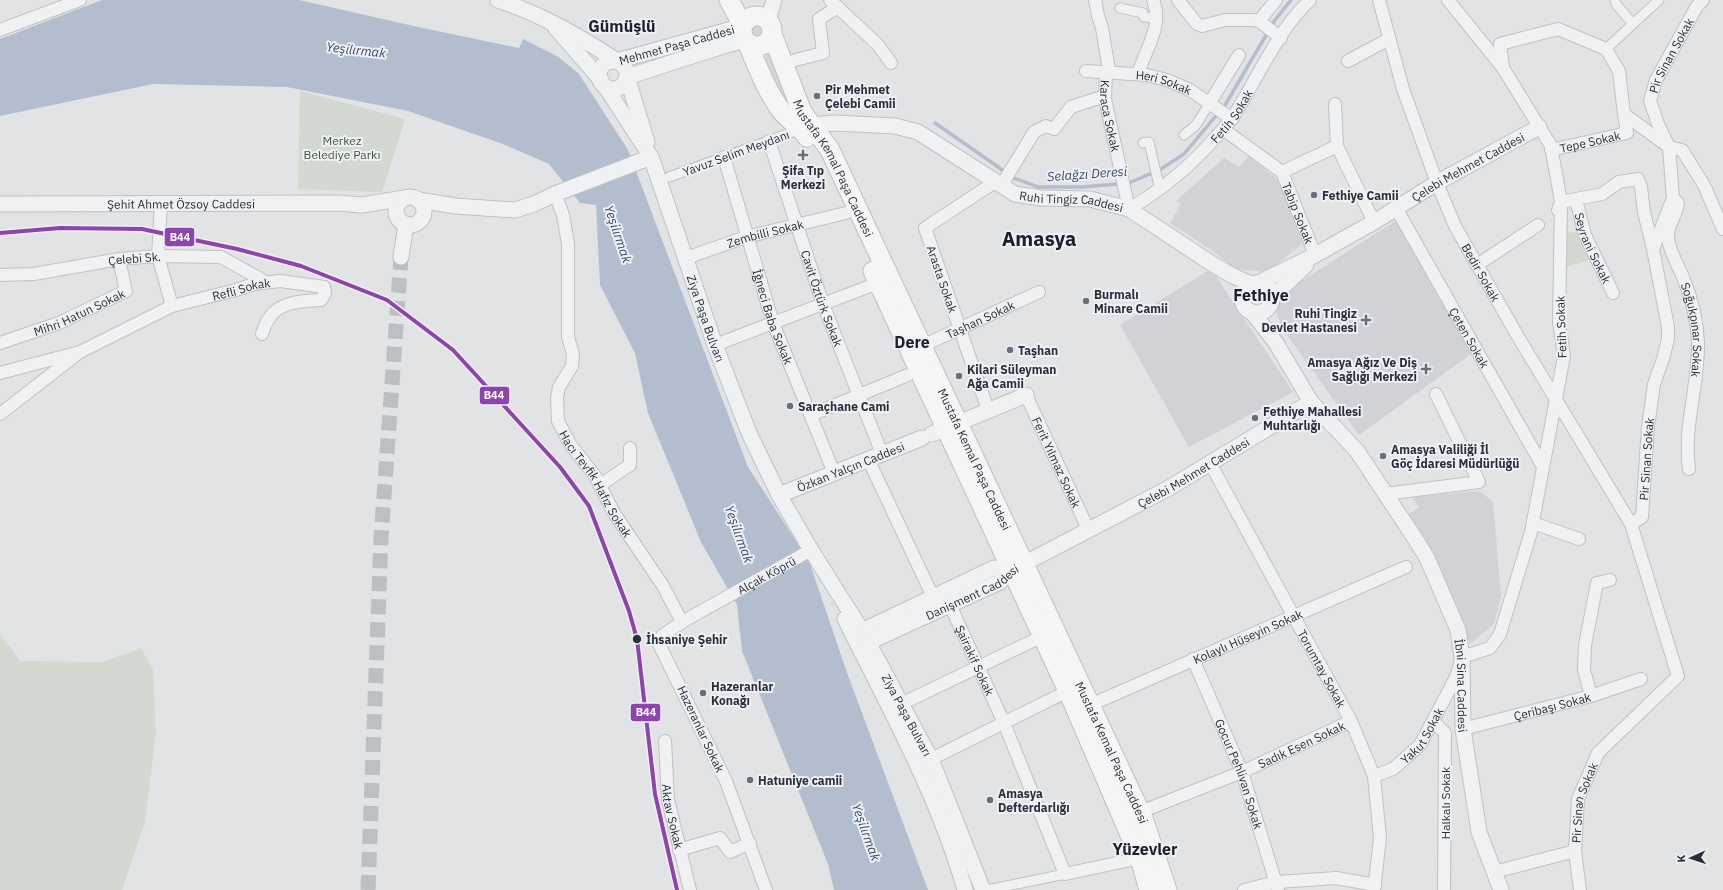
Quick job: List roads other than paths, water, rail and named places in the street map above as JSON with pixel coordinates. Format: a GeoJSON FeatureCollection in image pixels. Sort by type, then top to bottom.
{"type":"FeatureCollection","features":[{"type":"Feature","properties":{"kind":"main road","name":"Mustafa Kemal Paşa Caddesi"},"geometry":{"type":"LineString","coordinates":[[729,0],[763,81],[780,110],[807,127],[830,150],[922,346],[939,430]]}},
{"type":"Feature","properties":{"kind":"main road","name":"Mustafa Kemal Paşa Caddesi"},"geometry":{"type":"LineString","coordinates":[[754,0],[789,61],[807,127],[878,283],[939,430],[1018,566],[1090,704],[1140,812],[1167,890]]}},
{"type":"Feature","properties":{"kind":"main road"},"geometry":{"type":"LineString","coordinates":[[756,15],[769,24],[769,41],[760,46],[756,46],[745,36],[751,17],[756,15]]}},
{"type":"Feature","properties":{"kind":"main road","name":"Mustafa Kemal Paşa Caddesi"},"geometry":{"type":"LineString","coordinates":[[1018,566],[1043,636],[1140,858],[1149,890]]}},
{"type":"Feature","properties":{"kind":"street"},"geometry":{"type":"LineString","coordinates":[[0,30],[80,0]]}},
{"type":"Feature","properties":{"kind":"street","name":"Mehmet Paşa Caddesi"},"geometry":{"type":"LineString","coordinates":[[499,0],[549,20],[579,36],[618,61],[745,36]]}},
{"type":"Feature","properties":{"kind":"street"},"geometry":{"type":"LineString","coordinates":[[769,24],[774,0]]}},
{"type":"Feature","properties":{"kind":"street","name":"Karaca Sokak"},"geometry":{"type":"LineString","coordinates":[[1096,0],[1107,56],[1108,70],[1106,73],[1104,96],[1129,209]]}},
{"type":"Feature","properties":{"kind":"street"},"geometry":{"type":"LineString","coordinates":[[1138,74],[1147,47],[1155,32],[1156,6],[1153,0]]}},
{"type":"Feature","properties":{"kind":"street"},"geometry":{"type":"LineString","coordinates":[[1262,22],[1276,0]]}},
{"type":"Feature","properties":{"kind":"street","name":"Fetih Sokak"},"geometry":{"type":"LineString","coordinates":[[1129,209],[1160,190],[1197,159],[1223,129],[1279,36],[1301,8],[1310,0]]}},
{"type":"Feature","properties":{"kind":"street","name":"Bedir Sokak"},"geometry":{"type":"LineString","coordinates":[[1379,0],[1403,89],[1437,183],[1455,226],[1630,524]]}},
{"type":"Feature","properties":{"kind":"street","name":"Fetih Sokak"},"geometry":{"type":"LineString","coordinates":[[1448,0],[1503,68],[1552,150],[1561,202],[1559,322],[1564,356],[1532,523],[1500,634],[1490,648],[1462,657]]}},
{"type":"Feature","properties":{"kind":"street"},"geometry":{"type":"LineString","coordinates":[[1615,0],[1616,4],[1633,24]]}},
{"type":"Feature","properties":{"kind":"street"},"geometry":{"type":"LineString","coordinates":[[1606,49],[1659,0]]}},
{"type":"Feature","properties":{"kind":"street","name":"Pir Sinan Sokak"},"geometry":{"type":"LineString","coordinates":[[1580,890],[1575,851],[1578,799],[1598,753],[1678,676],[1630,524],[1642,518],[1649,419],[1654,384],[1668,339],[1668,327],[1653,250],[1673,198],[1669,147],[1658,124],[1650,101],[1656,80],[1698,6],[1703,0]]}},
{"type":"Feature","properties":{"kind":"street"},"geometry":{"type":"LineString","coordinates":[[1179,1],[1197,24],[1202,26],[1225,20],[1262,22],[1279,36]]}},
{"type":"Feature","properties":{"kind":"street"},"geometry":{"type":"LineString","coordinates":[[789,61],[823,53],[819,19],[834,4],[878,45],[891,63]]}},
{"type":"Feature","properties":{"kind":"street"},"geometry":{"type":"LineString","coordinates":[[1120,8],[1143,13],[1144,17],[1156,18]]}},
{"type":"Feature","properties":{"kind":"street","name":"Mehmet Paşa Caddesi"},"geometry":{"type":"LineString","coordinates":[[549,20],[603,83]]}},
{"type":"Feature","properties":{"kind":"street"},"geometry":{"type":"LineString","coordinates":[[1503,68],[1500,44],[1558,29],[1606,49],[1619,70],[1624,114]]}},
{"type":"Feature","properties":{"kind":"street","name":"Mehmet Paşa Caddesi"},"geometry":{"type":"LineString","coordinates":[[627,77],[723,46],[745,36]]}},
{"type":"Feature","properties":{"kind":"street"},"geometry":{"type":"LineString","coordinates":[[1348,61],[1389,39]]}},
{"type":"Feature","properties":{"kind":"street"},"geometry":{"type":"LineString","coordinates":[[1184,134],[1196,125],[1210,105],[1239,55]]}},
{"type":"Feature","properties":{"kind":"street"},"geometry":{"type":"LineString","coordinates":[[627,77],[620,87],[612,88],[603,83],[600,72],[604,64],[613,60],[618,61],[625,67],[651,157]]}},
{"type":"Feature","properties":{"kind":"street","name":"Heri Sokak"},"geometry":{"type":"LineString","coordinates":[[1086,71],[1138,74],[1167,80],[1190,90],[1210,105],[1230,117]]}},
{"type":"Feature","properties":{"kind":"street","name":"Ziya Paşa Bulvarı"},"geometry":{"type":"LineString","coordinates":[[603,83],[651,157],[715,345],[749,433],[779,495],[811,550],[866,636],[931,759],[983,890]]}},
{"type":"Feature","properties":{"kind":"street"},"geometry":{"type":"LineString","coordinates":[[1003,179],[1034,132],[1046,126],[1054,129],[1071,107],[1104,96]]}},
{"type":"Feature","properties":{"kind":"street"},"geometry":{"type":"LineString","coordinates":[[1335,104],[1337,146],[1374,222]]}},
{"type":"Feature","properties":{"kind":"street","name":"Tepe Sokak"},"geometry":{"type":"LineString","coordinates":[[1624,114],[1669,147],[1682,150],[1704,185],[1723,229]]}},
{"type":"Feature","properties":{"kind":"street","name":"Tepe Sokak"},"geometry":{"type":"LineString","coordinates":[[1552,150],[1626,133],[1624,114]]}},
{"type":"Feature","properties":{"kind":"street","name":"Ruhi Tingiz Caddesi"},"geometry":{"type":"LineString","coordinates":[[807,127],[835,124],[895,126],[918,132],[1003,179],[1015,194],[1041,198],[1090,199],[1129,209],[1250,287]]}},
{"type":"Feature","properties":{"kind":"street","name":"Yavuz Selim Meydanı"},"geometry":{"type":"LineString","coordinates":[[669,177],[807,127]]}},
{"type":"Feature","properties":{"kind":"street","name":"Çelebi Mehmet Caddesi"},"geometry":{"type":"LineString","coordinates":[[1250,287],[1315,255],[1374,222],[1437,183],[1539,127]]}},
{"type":"Feature","properties":{"kind":"street","name":"Tabip Sokak"},"geometry":{"type":"LineString","coordinates":[[1223,129],[1282,172],[1315,255]]}},
{"type":"Feature","properties":{"kind":"street","name":"Cavit Öztürk Sokak"},"geometry":{"type":"LineString","coordinates":[[770,141],[824,304],[859,395],[875,456]]}},
{"type":"Feature","properties":{"kind":"street"},"geometry":{"type":"LineString","coordinates":[[1143,143],[1149,142],[1160,190]]}},
{"type":"Feature","properties":{"kind":"street"},"geometry":{"type":"LineString","coordinates":[[1282,172],[1337,146]]}},
{"type":"Feature","properties":{"kind":"street","name":"Şehit Ahmet Özsoy Caddesi"},"geometry":{"type":"LineString","coordinates":[[0,204],[339,203],[362,205],[412,199],[456,206],[515,210],[534,204],[559,192],[651,157]]}},
{"type":"Feature","properties":{"kind":"street","name":"İğneci Baba Sokak"},"geometry":{"type":"LineString","coordinates":[[724,157],[746,236],[773,322],[834,473]]}},
{"type":"Feature","properties":{"kind":"street","name":"Arasta Sokak"},"geometry":{"type":"LineString","coordinates":[[988,410],[925,228],[1003,179]]}},
{"type":"Feature","properties":{"kind":"street"},"geometry":{"type":"LineString","coordinates":[[1555,214],[1561,202],[1602,194],[1619,182],[1638,179],[1641,187],[1644,212],[1653,250]]}},
{"type":"Feature","properties":{"kind":"street","name":"Hacı Tevfik Hafız Sokak"},"geometry":{"type":"LineString","coordinates":[[559,192],[568,244],[568,337],[573,354],[572,366],[559,387],[556,398],[558,421],[570,444],[595,476],[614,513],[663,586],[682,622]]}},
{"type":"Feature","properties":{"kind":"street","name":"Soğukpınar Sokak"},"geometry":{"type":"LineString","coordinates":[[1673,198],[1678,203],[1678,213],[1671,225],[1668,235],[1670,248],[1691,298],[1698,340],[1697,378],[1687,456],[1688,469]]}},
{"type":"Feature","properties":{"kind":"street"},"geometry":{"type":"LineString","coordinates":[[401,257],[402,221],[396,213],[398,204],[412,199],[424,207],[423,216],[418,223],[402,221]]}},
{"type":"Feature","properties":{"kind":"street","name":"Seyrani Sokak"},"geometry":{"type":"LineString","coordinates":[[1576,200],[1585,235],[1613,293]]}},
{"type":"Feature","properties":{"kind":"street"},"geometry":{"type":"LineString","coordinates":[[160,204],[158,256],[172,306]]}},
{"type":"Feature","properties":{"kind":"street","name":"Şehit Ahmet Özsoy Caddesi"},"geometry":{"type":"LineString","coordinates":[[362,205],[402,221]]}},
{"type":"Feature","properties":{"kind":"street","name":"Şehit Ahmet Özsoy Caddesi"},"geometry":{"type":"LineString","coordinates":[[423,216],[456,206]]}},
{"type":"Feature","properties":{"kind":"street","name":"Çeten Sokak"},"geometry":{"type":"LineString","coordinates":[[1396,208],[1543,467]]}},
{"type":"Feature","properties":{"kind":"street","name":"Zembilli Sokak"},"geometry":{"type":"LineString","coordinates":[[686,258],[746,236],[846,213]]}},
{"type":"Feature","properties":{"kind":"street"},"geometry":{"type":"LineString","coordinates":[[1477,265],[1538,225]]}},
{"type":"Feature","properties":{"kind":"street","name":"Çelebi Mehmet Caddesi"},"geometry":{"type":"LineString","coordinates":[[1270,302],[1315,255]]}},
{"type":"Feature","properties":{"kind":"street","name":"Çelebi Sk."},"geometry":{"type":"LineString","coordinates":[[0,275],[34,274],[119,259],[158,256],[221,257],[264,281]]}},
{"type":"Feature","properties":{"kind":"street","name":"Mihri Hatun Sokak"},"geometry":{"type":"LineString","coordinates":[[0,343],[59,323],[126,291],[119,259]]}},
{"type":"Feature","properties":{"kind":"street","name":"Refli Sokak"},"geometry":{"type":"LineString","coordinates":[[80,352],[172,306],[236,290],[264,281],[280,281],[324,287],[325,293],[321,300],[291,303],[277,310],[270,316],[262,334]]}},
{"type":"Feature","properties":{"kind":"street"},"geometry":{"type":"LineString","coordinates":[[715,345],[878,283]]}},
{"type":"Feature","properties":{"kind":"street"},"geometry":{"type":"LineString","coordinates":[[1276,343],[1270,318],[1269,289],[1250,287],[1243,304],[1252,312],[1276,343],[1312,402]]}},
{"type":"Feature","properties":{"kind":"street","name":"Taşhan Sokak"},"geometry":{"type":"LineString","coordinates":[[922,346],[1039,292]]}},
{"type":"Feature","properties":{"kind":"street"},"geometry":{"type":"LineString","coordinates":[[1252,312],[1260,312],[1270,302]]}},
{"type":"Feature","properties":{"kind":"street"},"geometry":{"type":"LineString","coordinates":[[0,373],[80,352]]}},
{"type":"Feature","properties":{"kind":"street"},"geometry":{"type":"LineString","coordinates":[[0,414],[80,352]]}},
{"type":"Feature","properties":{"kind":"street"},"geometry":{"type":"LineString","coordinates":[[811,415],[908,375]]}},
{"type":"Feature","properties":{"kind":"street"},"geometry":{"type":"LineString","coordinates":[[1385,494],[1479,482],[1436,394]]}},
{"type":"Feature","properties":{"kind":"street","name":"Özkan Yalçın Caddesi"},"geometry":{"type":"LineString","coordinates":[[779,495],[1026,395]]}},
{"type":"Feature","properties":{"kind":"street","name":"Ferit Yılmaz Sokak"},"geometry":{"type":"LineString","coordinates":[[1026,395],[1088,529]]}},
{"type":"Feature","properties":{"kind":"street","name":"Çelebi Mehmet Caddesi"},"geometry":{"type":"LineString","coordinates":[[1018,566],[1169,488],[1312,402]]}},
{"type":"Feature","properties":{"kind":"street","name":"İbni Sina Caddesi"},"geometry":{"type":"LineString","coordinates":[[1312,402],[1357,451],[1427,558],[1458,630],[1462,657],[1463,729],[1479,832],[1501,890]]}},
{"type":"Feature","properties":{"kind":"street"},"geometry":{"type":"LineString","coordinates":[[600,485],[630,464],[630,448]]}},
{"type":"Feature","properties":{"kind":"street"},"geometry":{"type":"LineString","coordinates":[[875,456],[933,597],[950,605]]}},
{"type":"Feature","properties":{"kind":"street","name":"Torumtay Sokak"},"geometry":{"type":"LineString","coordinates":[[1210,463],[1351,721],[1374,776],[1380,838],[1375,888]]}},
{"type":"Feature","properties":{"kind":"street"},"geometry":{"type":"LineString","coordinates":[[1532,523],[1579,539]]}},
{"type":"Feature","properties":{"kind":"street","name":"Ziya Paşa Bulvarı"},"geometry":{"type":"LineString","coordinates":[[811,550],[911,752],[951,843],[965,890]]}},
{"type":"Feature","properties":{"kind":"street","name":"Alçak Köprü"},"geometry":{"type":"LineString","coordinates":[[720,599],[811,550]]}},
{"type":"Feature","properties":{"kind":"street","name":"Danişment Caddesi"},"geometry":{"type":"LineString","coordinates":[[866,636],[933,597],[994,568],[1018,566]]}},
{"type":"Feature","properties":{"kind":"street","name":"Danişment Caddesi"},"geometry":{"type":"LineString","coordinates":[[866,636],[950,605],[1000,582],[1018,566]]}},
{"type":"Feature","properties":{"kind":"street","name":"Kolaylı Hüseyin Sokak"},"geometry":{"type":"LineString","coordinates":[[1090,704],[1406,567]]}},
{"type":"Feature","properties":{"kind":"street"},"geometry":{"type":"LineString","coordinates":[[1591,696],[1584,670],[1585,645],[1597,583],[1610,580]]}},
{"type":"Feature","properties":{"kind":"street","name":"Hazeranlar Sokak"},"geometry":{"type":"LineString","coordinates":[[720,599],[682,622],[662,636],[658,642],[726,781],[766,890]]}},
{"type":"Feature","properties":{"kind":"street","name":"Şairakif Sokak"},"geometry":{"type":"LineString","coordinates":[[950,605],[980,667],[1004,723],[1065,874]]}},
{"type":"Feature","properties":{"kind":"street"},"geometry":{"type":"LineString","coordinates":[[901,704],[1043,636]]}},
{"type":"Feature","properties":{"kind":"street","name":"Yakut Sokak"},"geometry":{"type":"LineString","coordinates":[[1374,776],[1393,769],[1420,745],[1434,722],[1456,677],[1462,657]]}},
{"type":"Feature","properties":{"kind":"street","name":"Gocur Pehlivan Sokak"},"geometry":{"type":"LineString","coordinates":[[1193,659],[1242,772],[1277,886]]}},
{"type":"Feature","properties":{"kind":"street","name":"Çeribaşı Sokak"},"geometry":{"type":"LineString","coordinates":[[1463,729],[1591,696],[1641,679]]}},
{"type":"Feature","properties":{"kind":"street"},"geometry":{"type":"LineString","coordinates":[[931,759],[1068,691]]}},
{"type":"Feature","properties":{"kind":"street","name":"Sadık Esen Sokak"},"geometry":{"type":"LineString","coordinates":[[1140,812],[1242,772],[1351,721]]}},
{"type":"Feature","properties":{"kind":"street","name":"Halkalı Sokak"},"geometry":{"type":"LineString","coordinates":[[1434,722],[1445,733],[1444,890]]}},
{"type":"Feature","properties":{"kind":"street","name":"Aktav Sokak"},"geometry":{"type":"LineString","coordinates":[[665,741],[668,800],[690,890]]}},
{"type":"Feature","properties":{"kind":"street"},"geometry":{"type":"LineString","coordinates":[[679,850],[720,838],[730,852],[750,843]]}},
{"type":"Feature","properties":{"kind":"street"},"geometry":{"type":"LineString","coordinates":[[1494,872],[1575,851]]}},
{"type":"Feature","properties":{"kind":"street"},"geometry":{"type":"LineString","coordinates":[[987,890],[1140,858]]}},
{"type":"Feature","properties":{"kind":"street"},"geometry":{"type":"LineString","coordinates":[[1244,890],[1336,878],[1375,888]]}},
{"type":"Feature","properties":{"kind":"water","name":"Yeşilırmak"},"geometry":{"type":"Polygon","coordinates":[[[102,0],[299,0],[519,48],[523,39],[557,56],[579,74],[628,150],[748,467],[809,561],[846,670],[928,890],[834,890],[828,864],[742,651],[737,605],[701,542],[648,413],[635,353],[600,285],[596,205],[580,203],[549,164],[503,144],[408,111],[287,87],[153,84],[0,116],[0,39],[102,0]]]}},
{"type":"Feature","properties":{"kind":"waterway","name":"Selağzı Deresi"},"geometry":{"type":"LineString","coordinates":[[935,123],[1014,178],[1038,187],[1083,187],[1129,183],[1161,169],[1184,154],[1225,105],[1275,20],[1291,0]]}},
{"type":"Feature","properties":{"kind":"tunnel"},"geometry":{"type":"LineString","coordinates":[[368,890],[381,538],[401,257]]}},
{"type":"Feature","properties":{"kind":"place","name":"Pir Mehmet Çelebi Camii"},"geometry":{"type":"Point","coordinates":[817,96]}},
{"type":"Feature","properties":{"kind":"place","name":"Şifa Tıp Merkezi"},"geometry":{"type":"Point","coordinates":[803,155]}},
{"type":"Feature","properties":{"kind":"place","name":"Fethiye Camii"},"geometry":{"type":"Point","coordinates":[1314,195]}},
{"type":"Feature","properties":{"kind":"place","name":"Burmalı Minare Camii"},"geometry":{"type":"Point","coordinates":[1086,301]}},
{"type":"Feature","properties":{"kind":"place","name":"Ruhi Tingiz Devlet Hastanesi"},"geometry":{"type":"Point","coordinates":[1366,320]}},
{"type":"Feature","properties":{"kind":"place","name":"Taşhan"},"geometry":{"type":"Point","coordinates":[1010,350]}},
{"type":"Feature","properties":{"kind":"place","name":"Amasya Ağız Ve Diş Sağlığı Merkezi"},"geometry":{"type":"Point","coordinates":[1426,369]}},
{"type":"Feature","properties":{"kind":"place","name":"Kilari Süleyman Ağa Camii"},"geometry":{"type":"Point","coordinates":[959,376]}},
{"type":"Feature","properties":{"kind":"place","name":"Saraçhane Cami"},"geometry":{"type":"Point","coordinates":[790,406]}},
{"type":"Feature","properties":{"kind":"place","name":"Fethiye Mahallesi Muhtarlığı"},"geometry":{"type":"Point","coordinates":[1255,418]}},
{"type":"Feature","properties":{"kind":"place","name":"Amasya Valiliği İl Göç İdaresi Müdürlüğü"},"geometry":{"type":"Point","coordinates":[1383,456]}},
{"type":"Feature","properties":{"kind":"place","name":"İhsaniye Şehir"},"geometry":{"type":"Point","coordinates":[637,639]}},
{"type":"Feature","properties":{"kind":"place","name":"Hazeranlar Konağı"},"geometry":{"type":"Point","coordinates":[703,693]}},
{"type":"Feature","properties":{"kind":"place","name":"Hatuniye camii"},"geometry":{"type":"Point","coordinates":[750,780]}},
{"type":"Feature","properties":{"kind":"place","name":"Amasya Defterdarlığı"},"geometry":{"type":"Point","coordinates":[990,800]}},
{"type":"Feature","properties":{"kind":"district","name":"Gümüşlü"},"geometry":{"type":"Point","coordinates":[622,26]}},
{"type":"Feature","properties":{"kind":"district","name":"Amasya"},"geometry":{"type":"Point","coordinates":[1039,238]}},
{"type":"Feature","properties":{"kind":"district","name":"Fethiye"},"geometry":{"type":"Point","coordinates":[1261,295]}},
{"type":"Feature","properties":{"kind":"district","name":"Dere"},"geometry":{"type":"Point","coordinates":[912,342]}},
{"type":"Feature","properties":{"kind":"district","name":"Yüzevler"},"geometry":{"type":"Point","coordinates":[1145,849]}},
{"type":"Feature","properties":{"kind":"park label","name":"Merkez Belediye Parkı"},"geometry":{"type":"Point","coordinates":[342,147]}}]}
